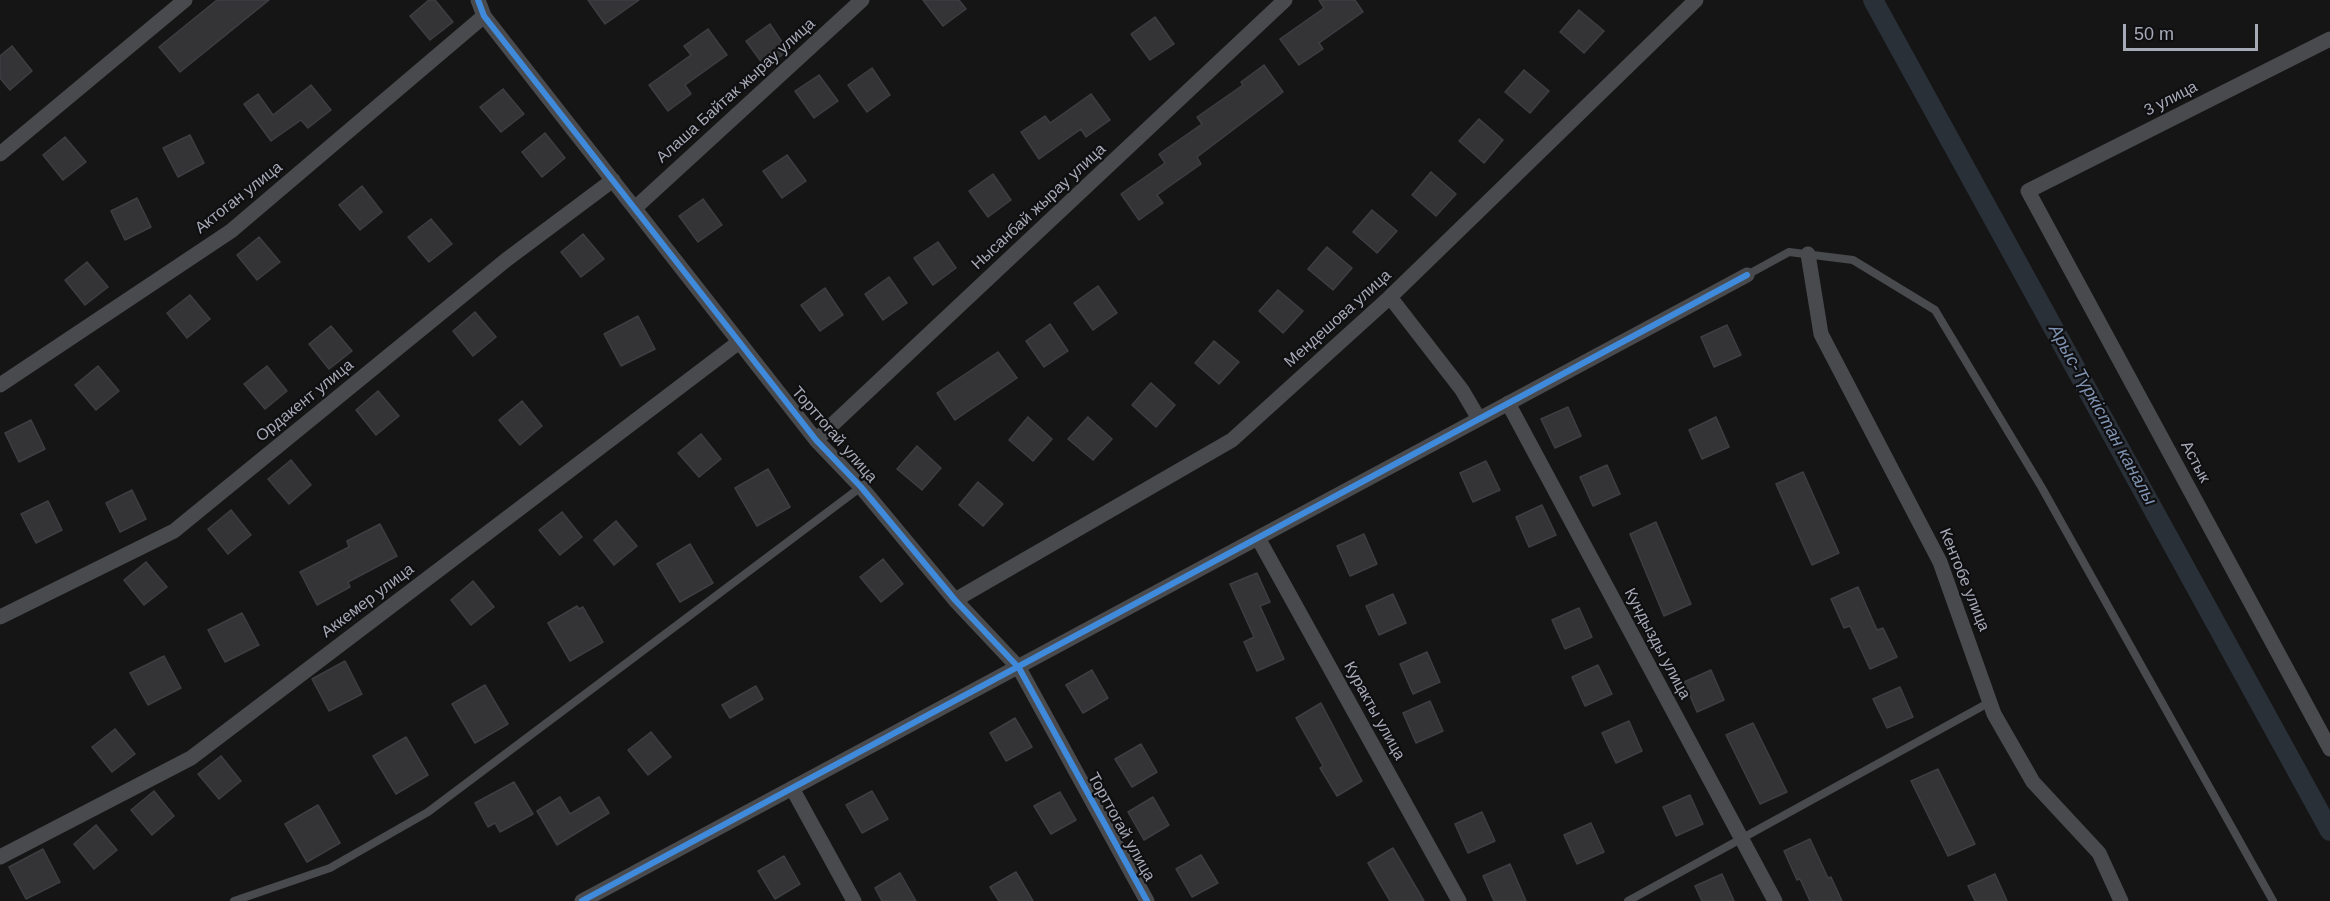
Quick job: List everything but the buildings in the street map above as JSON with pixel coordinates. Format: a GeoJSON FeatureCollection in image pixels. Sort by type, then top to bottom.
{"type":"FeatureCollection","features":[{"type":"Feature","properties":{"kind":"street"},"geometry":{"type":"LineString","coordinates":[[0,154],[185,0]]}},
{"type":"Feature","properties":{"kind":"street","name":"Торттогай улица"},"geometry":{"type":"LineString","coordinates":[[478,0],[484,16],[816,440],[861,487],[954,600],[1019,668],[1147,901]]}},
{"type":"Feature","properties":{"kind":"street","name":"Алаша Байтак жырау улица"},"geometry":{"type":"LineString","coordinates":[[635,208],[862,0]]}},
{"type":"Feature","properties":{"kind":"street","name":"Нысанбай жырау улица"},"geometry":{"type":"LineString","coordinates":[[816,440],[952,310],[1021,251],[1285,0]]}},
{"type":"Feature","properties":{"kind":"street","name":"Мендешова улица"},"geometry":{"type":"LineString","coordinates":[[954,600],[1232,440],[1390,297],[1696,0]]}},
{"type":"Feature","properties":{"kind":"street","name":"Актоган улица"},"geometry":{"type":"LineString","coordinates":[[0,385],[231,231],[484,16]]}},
{"type":"Feature","properties":{"kind":"street","name":"3 улица"},"geometry":{"type":"LineString","coordinates":[[2028,191],[2330,39]]}},
{"type":"Feature","properties":{"kind":"street","name":"Ордакент улица"},"geometry":{"type":"LineString","coordinates":[[0,617],[174,531],[506,260],[613,180]]}},
{"type":"Feature","properties":{"kind":"street","name":"Астык"},"geometry":{"type":"LineString","coordinates":[[2028,191],[2330,750]]}},
{"type":"Feature","properties":{"kind":"street","name":"Кентобе улица"},"geometry":{"type":"LineString","coordinates":[[1808,254],[1821,334],[1940,561],[1990,702],[2034,782],[2098,853],[2121,901]]}},
{"type":"Feature","properties":{"kind":"street"},"geometry":{"type":"LineString","coordinates":[[582,901],[1747,275]]}},
{"type":"Feature","properties":{"kind":"street"},"geometry":{"type":"LineString","coordinates":[[1390,297],[1462,390],[1479,419]]}},
{"type":"Feature","properties":{"kind":"street","name":"Аккемер улица"},"geometry":{"type":"LineString","coordinates":[[0,857],[191,758],[739,342]]}},
{"type":"Feature","properties":{"kind":"street","name":"Кундызды улица"},"geometry":{"type":"LineString","coordinates":[[1508,403],[1775,901]]}},
{"type":"Feature","properties":{"kind":"street","name":"Куракты улица"},"geometry":{"type":"LineString","coordinates":[[1257,538],[1459,901]]}},
{"type":"Feature","properties":{"kind":"street"},"geometry":{"type":"LineString","coordinates":[[792,788],[854,901]]}},
{"type":"Feature","properties":{"kind":"lane"},"geometry":{"type":"LineString","coordinates":[[1747,275],[1789,252],[1853,260],[1935,310],[2048,498],[2273,901]]}},
{"type":"Feature","properties":{"kind":"lane"},"geometry":{"type":"LineString","coordinates":[[234,901],[330,868],[428,812],[861,487]]}},
{"type":"Feature","properties":{"kind":"lane"},"geometry":{"type":"LineString","coordinates":[[1628,901],[1990,702]]}},
{"type":"Feature","properties":{"kind":"waterway","name":"Арыс-Түркістан каналы"},"geometry":{"type":"LineString","coordinates":[[1873,0],[2330,831]]}},
{"type":"Feature","properties":{"kind":"cycle path"},"geometry":{"type":"LineString","coordinates":[[478,0],[484,16],[816,440],[861,487],[955,600],[1019,668],[1147,901]]}},
{"type":"Feature","properties":{"kind":"cycle path"},"geometry":{"type":"LineString","coordinates":[[582,901],[1747,275]]}}]}
